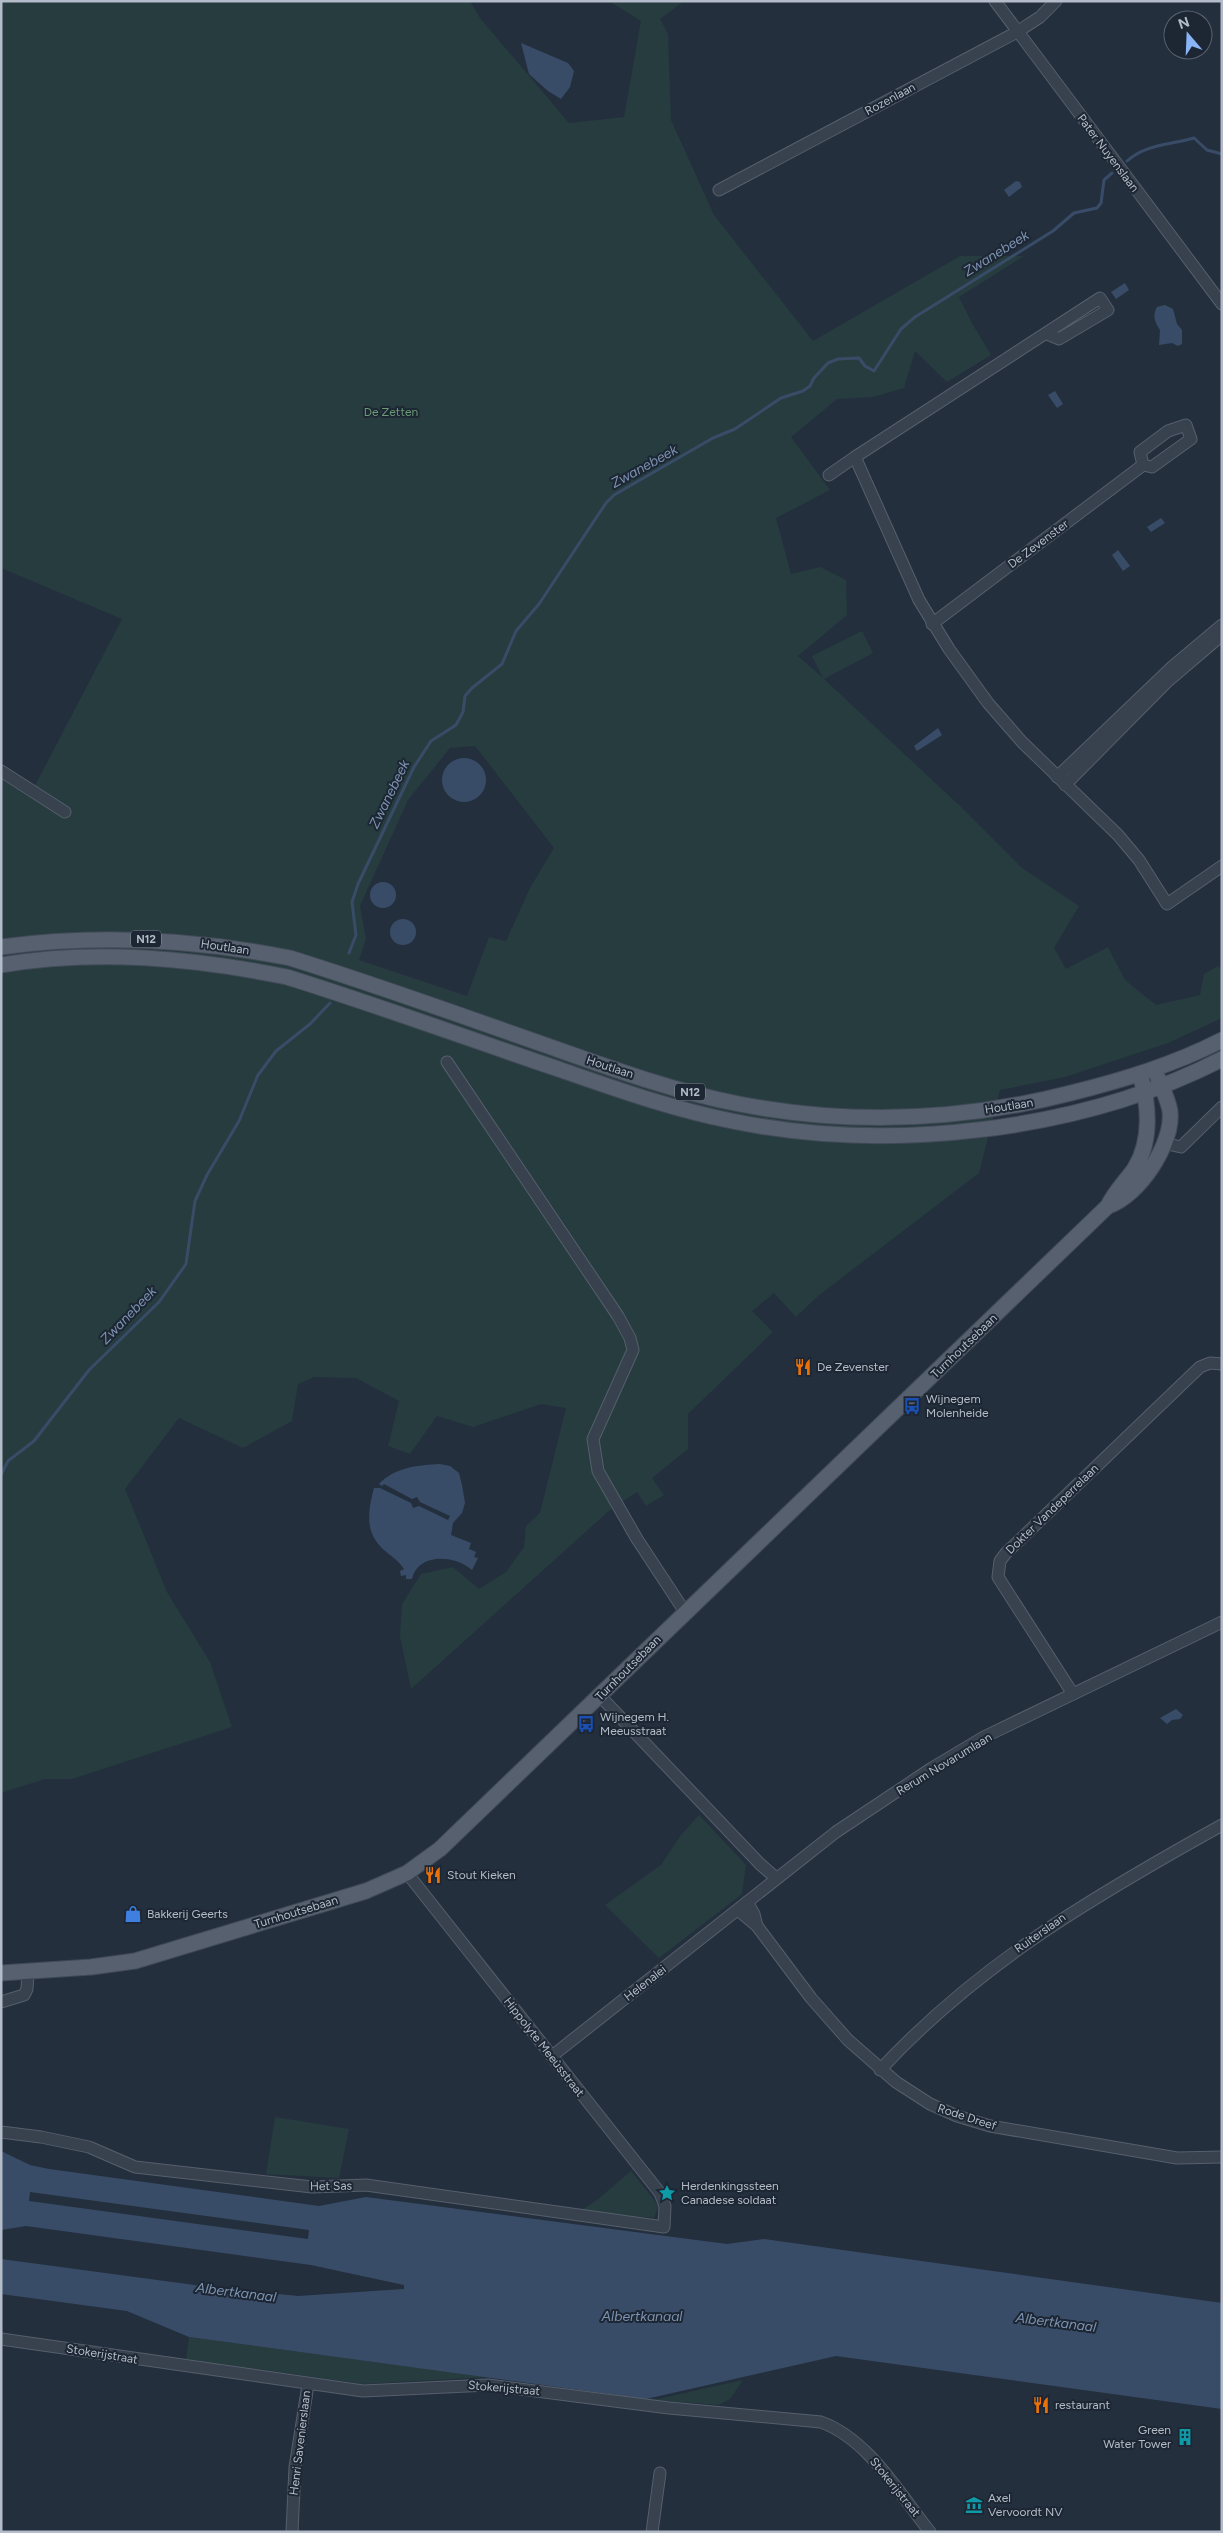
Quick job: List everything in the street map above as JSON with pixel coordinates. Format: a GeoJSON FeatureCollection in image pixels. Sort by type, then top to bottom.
{"type":"FeatureCollection","features":[{"type":"Feature","properties":{"kind":"main road","name":"Houtlaan"},"geometry":{"type":"LineString","coordinates":[[1,947],[89,939],[158,940],[245,949],[290,958],[664,1084],[740,1104],[809,1114],[867,1118],[966,1113],[1041,1101],[1140,1075],[1222,1040]]}},
{"type":"Feature","properties":{"kind":"main road","name":"Houtlaan"},"geometry":{"type":"LineString","coordinates":[[1,965],[56,958],[159,958],[232,966],[287,977],[660,1103],[732,1121],[810,1133],[868,1136],[999,1127],[1067,1114],[1145,1091],[1161,1086],[1222,1059]]}},
{"type":"Feature","properties":{"kind":"main road","name":"Turnhoutsebaan"},"geometry":{"type":"LineString","coordinates":[[1108,1206],[1122,1202],[1142,1181],[1163,1143],[1170,1110],[1155,1069]]}},
{"type":"Feature","properties":{"kind":"main road","name":"Turnhoutsebaan"},"geometry":{"type":"LineString","coordinates":[[1,1973],[129,1963],[366,1891],[407,1874],[440,1850],[684,1612],[856,1451],[1108,1206],[1113,1195],[1136,1166],[1146,1140],[1147,1107],[1140,1075]]}},
{"type":"Feature","properties":{"kind":"main road"},"geometry":{"type":"LineString","coordinates":[[1146,1140],[1163,1143]]}},
{"type":"Feature","properties":{"kind":"street","name":"Pater Nuyenslaan"},"geometry":{"type":"LineString","coordinates":[[994,1],[1222,304]]}},
{"type":"Feature","properties":{"kind":"street","name":"Rozenlaan"},"geometry":{"type":"LineString","coordinates":[[719,190],[1017,32],[1040,16],[1056,1]]}},
{"type":"Feature","properties":{"kind":"street"},"geometry":{"type":"LineString","coordinates":[[829,475],[1100,298],[1108,310],[1059,339],[1047,334]]}},
{"type":"Feature","properties":{"kind":"street"},"geometry":{"type":"LineString","coordinates":[[854,457],[891,541],[932,624],[988,704],[1022,742],[1118,835],[1139,860],[1167,904],[1222,866]]}},
{"type":"Feature","properties":{"kind":"street","name":"De Zevenster"},"geometry":{"type":"LineString","coordinates":[[932,624],[1143,465]]}},
{"type":"Feature","properties":{"kind":"street"},"geometry":{"type":"LineString","coordinates":[[1061,781],[1138,705],[1216,636],[1222,625]]}},
{"type":"Feature","properties":{"kind":"street"},"geometry":{"type":"LineString","coordinates":[[1,771],[66,812]]}},
{"type":"Feature","properties":{"kind":"street"},"geometry":{"type":"LineString","coordinates":[[447,1062],[618,1316],[630,1338],[633,1350],[593,1439],[598,1471],[637,1539],[684,1612]]}},
{"type":"Feature","properties":{"kind":"street"},"geometry":{"type":"LineString","coordinates":[[1163,1143],[1181,1147],[1222,1107]]}},
{"type":"Feature","properties":{"kind":"street","name":"Dokter Vandeperrelaan"},"geometry":{"type":"LineString","coordinates":[[1073,1694],[998,1577],[1000,1561],[1006,1553],[1200,1367],[1210,1363],[1222,1364]]}},
{"type":"Feature","properties":{"kind":"street","name":"Rerum Novarumlaan"},"geometry":{"type":"LineString","coordinates":[[743,1906],[773,1880],[836,1832],[954,1754],[1222,1622]]}},
{"type":"Feature","properties":{"kind":"street"},"geometry":{"type":"LineString","coordinates":[[600,1696],[773,1880]]}},
{"type":"Feature","properties":{"kind":"street","name":"Ruiterslaan"},"geometry":{"type":"LineString","coordinates":[[880,2070],[906,2042],[1006,1957],[1073,1910],[1222,1826]]}},
{"type":"Feature","properties":{"kind":"street","name":"Hippolyte Meeùsstraat"},"geometry":{"type":"LineString","coordinates":[[407,1874],[660,2192],[665,2206],[664,2227]]}},
{"type":"Feature","properties":{"kind":"street","name":"Rode Dreef"},"geometry":{"type":"LineString","coordinates":[[743,1906],[754,1914],[757,1926],[829,2021],[880,2070],[908,2092],[930,2104],[957,2116],[990,2126],[1178,2158],[1222,2157]]}},
{"type":"Feature","properties":{"kind":"street","name":"Helenalei"},"geometry":{"type":"LineString","coordinates":[[552,2056],[743,1906]]}},
{"type":"Feature","properties":{"kind":"street"},"geometry":{"type":"LineString","coordinates":[[1,2002],[24,1996],[27,1989],[28,1972]]}},
{"type":"Feature","properties":{"kind":"street","name":"Het Sas"},"geometry":{"type":"LineString","coordinates":[[1,2132],[40,2137],[89,2147],[135,2168],[312,2187],[366,2185],[664,2227]]}},
{"type":"Feature","properties":{"kind":"street","name":"Stokerijstraat"},"geometry":{"type":"LineString","coordinates":[[1,2339],[308,2385],[363,2391],[488,2385],[669,2408],[821,2422],[838,2428],[856,2440],[930,2532]]}},
{"type":"Feature","properties":{"kind":"street","name":"Henri Savenierslaan"},"geometry":{"type":"LineString","coordinates":[[292,2532],[295,2467],[308,2385]]}},
{"type":"Feature","properties":{"kind":"street"},"geometry":{"type":"LineString","coordinates":[[652,2532],[660,2473]]}},
{"type":"Feature","properties":{"kind":"green space","name":"De Zetten"},"geometry":{"type":"Polygon","coordinates":[[[1,1],[470,1],[480,18],[569,123],[624,117],[641,21],[609,1],[684,1],[660,19],[668,34],[671,120],[714,215],[813,341],[960,256],[1024,256],[959,297],[991,355],[947,382],[915,351],[904,388],[873,397],[837,399],[791,437],[830,490],[776,518],[791,574],[820,567],[846,580],[847,615],[798,656],[823,678],[812,656],[862,631],[873,653],[824,679],[960,806],[1022,868],[1079,906],[1054,948],[1066,969],[1108,947],[1125,980],[1156,1005],[1200,995],[1204,974],[1218,966],[1222,970],[1222,1018],[1168,1043],[1065,1077],[1000,1090],[979,1173],[818,1296],[796,1317],[774,1293],[752,1311],[773,1332],[688,1414],[688,1449],[652,1478],[664,1495],[646,1506],[637,1492],[611,1509],[411,1689],[400,1636],[402,1604],[421,1574],[453,1567],[479,1589],[506,1572],[524,1547],[526,1526],[540,1513],[566,1408],[541,1404],[473,1427],[437,1416],[410,1454],[388,1446],[399,1401],[356,1378],[314,1377],[298,1384],[292,1421],[243,1448],[179,1418],[125,1489],[167,1592],[210,1662],[232,1727],[72,1779],[45,1779],[1,1793],[1,776],[30,795],[122,619],[1,568],[1,1]],[[475,746],[450,748],[408,800],[360,906],[366,939],[359,960],[467,996],[489,937],[506,941],[530,888],[554,848],[475,746]]]}},
{"type":"Feature","properties":{"kind":"green space"},"geometry":{"type":"Polygon","coordinates":[[[699,1815],[746,1865],[742,1894],[659,1958],[605,1905],[661,1865],[681,1835],[699,1815]]]}},
{"type":"Feature","properties":{"kind":"green space"},"geometry":{"type":"Polygon","coordinates":[[[275,2117],[349,2129],[339,2178],[266,2174],[275,2117]]]}},
{"type":"Feature","properties":{"kind":"green space"},"geometry":{"type":"Polygon","coordinates":[[[631,2171],[656,2202],[658,2207],[654,2218],[580,2211],[597,2200],[631,2171]]]}},
{"type":"Feature","properties":{"kind":"green space"},"geometry":{"type":"Polygon","coordinates":[[[189,2337],[488,2377],[363,2384],[186,2359],[189,2337]]]}},
{"type":"Feature","properties":{"kind":"green space"},"geometry":{"type":"Polygon","coordinates":[[[743,2380],[730,2399],[718,2405],[653,2400],[743,2380]]]}},
{"type":"Feature","properties":{"kind":"water"},"geometry":{"type":"Polygon","coordinates":[[[521,43],[568,63],[574,71],[570,87],[561,99],[548,91],[529,74],[521,43]]]}},
{"type":"Feature","properties":{"kind":"water"},"geometry":{"type":"Polygon","coordinates":[[[1016,181],[1020,182],[1022,187],[1009,197],[1004,190],[1016,181]]]}},
{"type":"Feature","properties":{"kind":"water"},"geometry":{"type":"Polygon","coordinates":[[[1125,283],[1129,290],[1116,299],[1111,292],[1125,283]]]}},
{"type":"Feature","properties":{"kind":"water"},"geometry":{"type":"Polygon","coordinates":[[[1165,305],[1173,309],[1177,324],[1182,330],[1182,344],[1178,346],[1172,343],[1159,345],[1160,330],[1154,316],[1157,307],[1165,305]]]}},
{"type":"Feature","properties":{"kind":"water"},"geometry":{"type":"Polygon","coordinates":[[[1055,391],[1063,404],[1057,408],[1048,395],[1055,391]]]}},
{"type":"Feature","properties":{"kind":"water"},"geometry":{"type":"Polygon","coordinates":[[[1161,518],[1165,523],[1151,532],[1147,527],[1161,518]]]}},
{"type":"Feature","properties":{"kind":"water"},"geometry":{"type":"Polygon","coordinates":[[[1118,550],[1130,566],[1123,571],[1112,555],[1118,550]]]}},
{"type":"Feature","properties":{"kind":"water"},"geometry":{"type":"Polygon","coordinates":[[[938,728],[942,735],[917,751],[914,746],[938,728]]]}},
{"type":"Feature","properties":{"kind":"water"},"geometry":{"type":"Polygon","coordinates":[[[468,758],[480,764],[485,771],[485,789],[480,796],[473,801],[460,802],[452,799],[445,792],[442,776],[445,768],[452,761],[468,758]]]}},
{"type":"Feature","properties":{"kind":"water"},"geometry":{"type":"Polygon","coordinates":[[[383,882],[392,886],[396,895],[392,904],[383,908],[374,904],[370,895],[374,886],[383,882]]]}},
{"type":"Feature","properties":{"kind":"water"},"geometry":{"type":"Polygon","coordinates":[[[403,919],[412,923],[416,932],[412,941],[403,945],[394,941],[390,932],[394,923],[403,919]]]}},
{"type":"Feature","properties":{"kind":"water"},"geometry":{"type":"Polygon","coordinates":[[[440,1464],[450,1466],[459,1473],[465,1503],[462,1513],[453,1523],[451,1535],[471,1543],[469,1549],[476,1552],[474,1557],[478,1558],[472,1570],[457,1561],[448,1559],[429,1560],[416,1570],[412,1579],[406,1579],[406,1575],[401,1576],[400,1571],[404,1569],[402,1566],[384,1550],[370,1529],[369,1513],[374,1488],[380,1488],[411,1503],[413,1508],[419,1506],[448,1520],[450,1516],[420,1502],[417,1497],[412,1499],[384,1484],[382,1486],[379,1484],[385,1478],[400,1470],[416,1466],[440,1464]]]}},
{"type":"Feature","properties":{"kind":"water"},"geometry":{"type":"Polygon","coordinates":[[[1176,1709],[1183,1715],[1180,1719],[1172,1720],[1167,1724],[1160,1718],[1176,1709]]]}},
{"type":"Feature","properties":{"kind":"water","name":"Albertkanaal"},"geometry":{"type":"Polygon","coordinates":[[[1,2151],[30,2165],[49,2169],[319,2206],[366,2197],[727,2244],[764,2239],[1222,2303],[1222,2409],[836,2356],[646,2399],[189,2337],[127,2311],[1,2294],[1,2259],[202,2286],[298,2296],[404,2289],[404,2285],[311,2265],[26,2226],[1,2230],[1,2151]],[[30,2192],[29,2201],[308,2239],[309,2230],[30,2192]]]}},
{"type":"Feature","properties":{"kind":"waterway","name":"Zwanebeek"},"geometry":{"type":"LineString","coordinates":[[1127,161],[1134,155],[1150,148],[1194,138],[1207,150],[1222,154]]}},
{"type":"Feature","properties":{"kind":"waterway","name":"Zwanebeek"},"geometry":{"type":"LineString","coordinates":[[349,953],[356,935],[352,902],[358,884],[414,767],[431,741],[456,725],[463,712],[465,696],[502,664],[516,631],[539,604],[606,503],[614,495],[713,438],[735,429],[781,398],[803,391],[810,386],[814,378],[828,363],[838,359],[859,358],[865,366],[874,371],[901,329],[915,317],[1053,231],[1074,213],[1097,208],[1101,203],[1104,180],[1112,173]]}},
{"type":"Feature","properties":{"kind":"waterway","name":"Zwanebeek"},"geometry":{"type":"LineString","coordinates":[[1,1475],[8,1461],[34,1441],[89,1370],[159,1302],[186,1264],[195,1201],[207,1175],[239,1121],[258,1075],[276,1051],[310,1024],[330,1003]]}},
{"type":"Feature","properties":{"kind":"place","name":"De Zevenster"},"geometry":{"type":"Point","coordinates":[803,1367]}},
{"type":"Feature","properties":{"kind":"place","name":"Wijnegem Molenheide"},"geometry":{"type":"Point","coordinates":[912,1406]}},
{"type":"Feature","properties":{"kind":"place","name":"Wijnegem H. Meeusstraat"},"geometry":{"type":"Point","coordinates":[586,1724]}},
{"type":"Feature","properties":{"kind":"place","name":"Stout Kieken"},"geometry":{"type":"Point","coordinates":[433,1875]}},
{"type":"Feature","properties":{"kind":"place","name":"Bakkerij Geerts"},"geometry":{"type":"Point","coordinates":[133,1914]}},
{"type":"Feature","properties":{"kind":"place","name":"Herdenkingssteen Canadese soldaat"},"geometry":{"type":"Point","coordinates":[667,2193]}},
{"type":"Feature","properties":{"kind":"place","name":"restaurant"},"geometry":{"type":"Point","coordinates":[1041,2405]}},
{"type":"Feature","properties":{"kind":"place","name":"Green Water Tower"},"geometry":{"type":"Point","coordinates":[1185,2437]}},
{"type":"Feature","properties":{"kind":"place","name":"Axel Vervoordt NV"},"geometry":{"type":"Point","coordinates":[974,2505]}}]}
